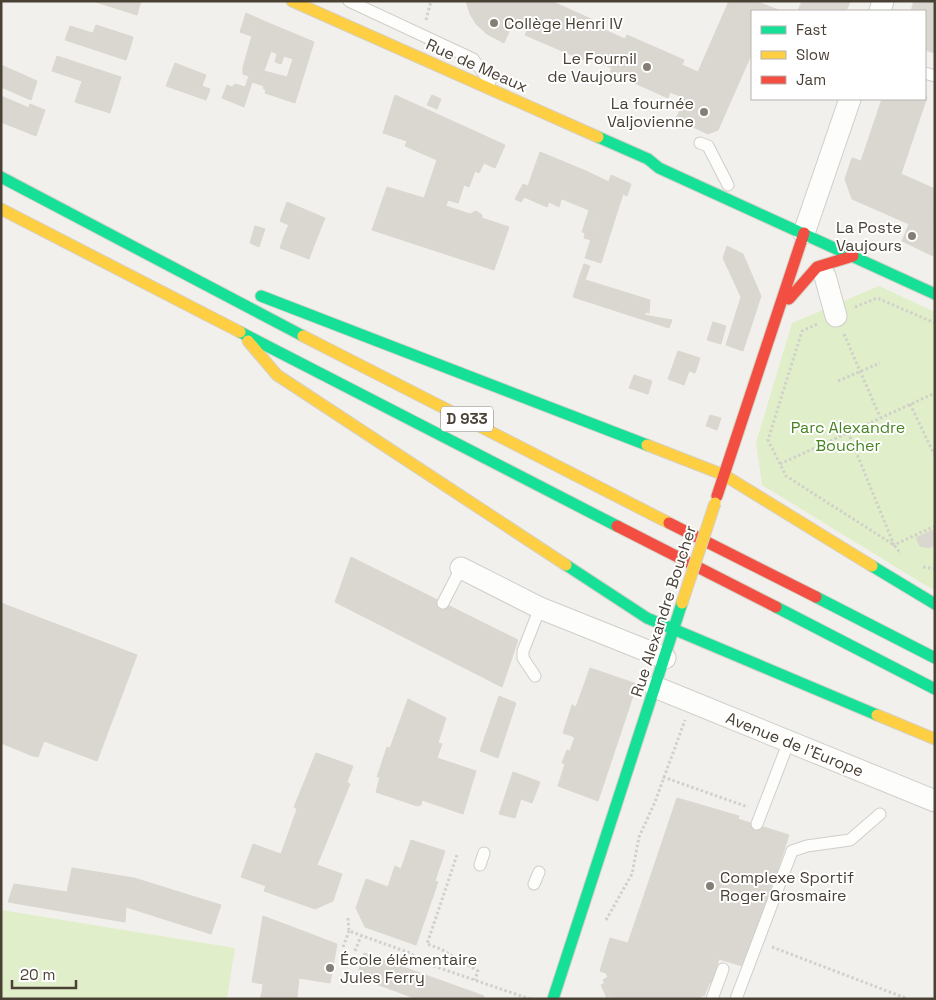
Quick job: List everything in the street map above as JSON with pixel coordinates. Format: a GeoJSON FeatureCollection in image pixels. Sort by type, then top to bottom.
{"type":"FeatureCollection","features":[{"type":"Feature","properties":{"kind":"main road","name":"Rue de Meaux"},"geometry":{"type":"LineString","coordinates":[[292,1],[496,92],[535,103],[648,159],[659,168],[804,220],[821,232],[935,286]]}},
{"type":"Feature","properties":{"kind":"main road","name":"Rue de Meaux"},"geometry":{"type":"LineString","coordinates":[[648,159],[662,159],[732,187]]}},
{"type":"Feature","properties":{"kind":"main road","name":"D 933"},"geometry":{"type":"LineString","coordinates":[[1,177],[191,279],[935,658]]}},
{"type":"Feature","properties":{"kind":"main road","name":"D 933"},"geometry":{"type":"LineString","coordinates":[[1,209],[935,689]]}},
{"type":"Feature","properties":{"kind":"main road","name":"Rue de Meaux"},"geometry":{"type":"LineString","coordinates":[[804,220],[853,256],[935,294]]}},
{"type":"Feature","properties":{"kind":"main road","name":"Rue Alexandre Boucher"},"geometry":{"type":"LineString","coordinates":[[553,999],[778,314],[804,220]]}},
{"type":"Feature","properties":{"kind":"main road"},"geometry":{"type":"LineString","coordinates":[[778,314],[803,280],[817,267],[853,256]]}},
{"type":"Feature","properties":{"kind":"main road"},"geometry":{"type":"LineString","coordinates":[[191,279],[256,294],[724,476],[935,604]]}},
{"type":"Feature","properties":{"kind":"main road"},"geometry":{"type":"LineString","coordinates":[[238,330],[277,375],[639,614],[674,631],[935,739]]}},
{"type":"Feature","properties":{"kind":"street"},"geometry":{"type":"LineString","coordinates":[[804,220],[850,100]]}},
{"type":"Feature","properties":{"kind":"street"},"geometry":{"type":"LineString","coordinates":[[825,276],[836,316]]}},
{"type":"Feature","properties":{"kind":"street"},"geometry":{"type":"LineString","coordinates":[[461,568],[540,608],[665,658]]}},
{"type":"Feature","properties":{"kind":"street","name":"Avenue de l'Europe"},"geometry":{"type":"LineString","coordinates":[[655,687],[935,801]]}},
{"type":"Feature","properties":{"kind":"lane"},"geometry":{"type":"LineString","coordinates":[[349,1],[473,58],[496,92]]}},
{"type":"Feature","properties":{"kind":"lane"},"geometry":{"type":"LineString","coordinates":[[700,143],[708,146],[732,187]]}},
{"type":"Feature","properties":{"kind":"lane"},"geometry":{"type":"LineString","coordinates":[[443,603],[461,568]]}},
{"type":"Feature","properties":{"kind":"lane"},"geometry":{"type":"LineString","coordinates":[[535,676],[523,658],[523,651],[525,643],[531,636],[540,608]]}},
{"type":"Feature","properties":{"kind":"lane"},"geometry":{"type":"LineString","coordinates":[[756,824],[789,741]]}},
{"type":"Feature","properties":{"kind":"lane"},"geometry":{"type":"LineString","coordinates":[[736,999],[792,851],[807,846],[850,840],[880,814]]}},
{"type":"Feature","properties":{"kind":"lane"},"geometry":{"type":"LineString","coordinates":[[480,865],[484,853]]}},
{"type":"Feature","properties":{"kind":"lane"},"geometry":{"type":"LineString","coordinates":[[534,884],[539,872]]}},
{"type":"Feature","properties":{"kind":"lane"},"geometry":{"type":"LineString","coordinates":[[712,999],[723,969]]}},
{"type":"Feature","properties":{"kind":"path"},"geometry":{"type":"LineString","coordinates":[[894,545],[786,476],[768,440],[802,331],[877,298],[935,323]]}},
{"type":"Feature","properties":{"kind":"path"},"geometry":{"type":"LineString","coordinates":[[836,316],[880,417]]}},
{"type":"Feature","properties":{"kind":"path"},"geometry":{"type":"LineString","coordinates":[[838,381],[880,363]]}},
{"type":"Feature","properties":{"kind":"path"},"geometry":{"type":"LineString","coordinates":[[780,464],[935,393]]}},
{"type":"Feature","properties":{"kind":"path"},"geometry":{"type":"LineString","coordinates":[[910,404],[935,456]]}},
{"type":"Feature","properties":{"kind":"path"},"geometry":{"type":"LineString","coordinates":[[848,432],[894,545],[903,556]]}},
{"type":"Feature","properties":{"kind":"path"},"geometry":{"type":"LineString","coordinates":[[894,545],[935,526]]}},
{"type":"Feature","properties":{"kind":"path"},"geometry":{"type":"LineString","coordinates":[[915,565],[935,569]]}},
{"type":"Feature","properties":{"kind":"path"},"geometry":{"type":"LineString","coordinates":[[604,925],[632,874],[639,837],[688,714]]}},
{"type":"Feature","properties":{"kind":"path"},"geometry":{"type":"LineString","coordinates":[[663,777],[761,812]]}},
{"type":"Feature","properties":{"kind":"path"},"geometry":{"type":"LineString","coordinates":[[457,855],[427,944],[441,949],[478,971],[475,980]]}},
{"type":"Feature","properties":{"kind":"path"},"geometry":{"type":"LineString","coordinates":[[344,947],[349,931],[348,918]]}},
{"type":"Feature","properties":{"kind":"path"},"geometry":{"type":"LineString","coordinates":[[349,931],[410,953],[422,962],[531,999]]}},
{"type":"Feature","properties":{"kind":"path"},"geometry":{"type":"LineString","coordinates":[[356,951],[361,936]]}},
{"type":"Feature","properties":{"kind":"path"},"geometry":{"type":"LineString","coordinates":[[757,941],[908,999]]}},
{"type":"Feature","properties":{"kind":"green space","name":"Parc Alexandre Boucher"},"geometry":{"type":"Polygon","coordinates":[[[879,286],[935,312],[935,591],[762,485],[756,443],[792,323],[879,286]]]}},
{"type":"Feature","properties":{"kind":"green space"},"geometry":{"type":"Polygon","coordinates":[[[1,910],[235,948],[227,999],[1,999],[1,910]]]}},
{"type":"Feature","properties":{"kind":"building"},"geometry":{"type":"Polygon","coordinates":[[[93,1],[141,1],[137,15],[93,1]]]}},
{"type":"Feature","properties":{"kind":"building","name":"Collège Henri IV"},"geometry":{"type":"Polygon","coordinates":[[[466,1],[523,1],[504,43],[487,34],[476,24],[470,14],[466,1]]]}},
{"type":"Feature","properties":{"kind":"building","name":"Le Fournil de Vaujours"},"geometry":{"type":"Polygon","coordinates":[[[523,1],[551,1],[600,23],[598,27],[625,39],[627,35],[684,60],[682,65],[698,72],[729,1],[756,1],[778,10],[751,10],[751,55],[718,130],[708,134],[676,119],[685,98],[670,92],[668,98],[610,72],[612,68],[584,56],[583,60],[525,35],[527,31],[513,25],[523,1]]]}},
{"type":"Feature","properties":{"kind":"building"},"geometry":{"type":"Polygon","coordinates":[[[802,1],[850,2],[846,10],[798,10],[802,1]]]}},
{"type":"Feature","properties":{"kind":"building"},"geometry":{"type":"Polygon","coordinates":[[[914,1],[935,1],[935,53],[926,50],[926,10],[911,10],[914,1]]]}},
{"type":"Feature","properties":{"kind":"building"},"geometry":{"type":"Polygon","coordinates":[[[246,13],[257,18],[251,36],[240,32],[246,13]]]}},
{"type":"Feature","properties":{"kind":"building"},"geometry":{"type":"Polygon","coordinates":[[[257,18],[271,24],[244,107],[222,98],[227,85],[232,87],[235,84],[245,87],[249,76],[243,74],[243,67],[257,18]]]}},
{"type":"Feature","properties":{"kind":"building"},"geometry":{"type":"Polygon","coordinates":[[[271,24],[314,42],[295,103],[265,93],[264,86],[252,82],[271,24]],[[271,51],[264,71],[287,77],[293,59],[284,56],[281,64],[275,62],[277,54],[271,51]]]}},
{"type":"Feature","properties":{"kind":"building"},"geometry":{"type":"Polygon","coordinates":[[[96,25],[133,37],[131,45],[93,33],[96,25]]]}},
{"type":"Feature","properties":{"kind":"building"},"geometry":{"type":"Polygon","coordinates":[[[70,26],[131,45],[126,60],[65,40],[70,26]]]}},
{"type":"Feature","properties":{"kind":"building"},"geometry":{"type":"Polygon","coordinates":[[[57,56],[121,77],[110,113],[75,102],[82,81],[52,71],[57,56]]]}},
{"type":"Feature","properties":{"kind":"building"},"geometry":{"type":"Polygon","coordinates":[[[175,63],[206,75],[202,86],[210,89],[206,100],[166,86],[175,63]]]}},
{"type":"Feature","properties":{"kind":"building"},"geometry":{"type":"Polygon","coordinates":[[[1,65],[37,81],[31,100],[1,87],[1,65]]]}},
{"type":"Feature","properties":{"kind":"building"},"geometry":{"type":"Polygon","coordinates":[[[395,95],[505,145],[495,168],[484,163],[479,173],[475,171],[469,187],[464,185],[458,203],[448,200],[446,206],[470,214],[476,211],[482,215],[482,218],[509,227],[494,270],[372,230],[387,187],[424,198],[437,160],[405,146],[407,141],[383,133],[395,95]]]}},
{"type":"Feature","properties":{"kind":"building"},"geometry":{"type":"Polygon","coordinates":[[[432,95],[441,99],[437,109],[427,105],[432,95]]]}},
{"type":"Feature","properties":{"kind":"building"},"geometry":{"type":"Polygon","coordinates":[[[1,96],[29,108],[21,130],[1,122],[1,96]]]}},
{"type":"Feature","properties":{"kind":"building"},"geometry":{"type":"Polygon","coordinates":[[[882,100],[926,100],[901,174],[935,189],[933,256],[902,241],[909,224],[852,199],[845,179],[852,158],[861,161],[882,100]]]}},
{"type":"Feature","properties":{"kind":"building"},"geometry":{"type":"Polygon","coordinates":[[[30,104],[45,110],[36,136],[21,130],[30,104]]]}},
{"type":"Feature","properties":{"kind":"building"},"geometry":{"type":"Polygon","coordinates":[[[540,152],[586,171],[581,175],[570,170],[559,207],[549,202],[547,207],[524,197],[521,202],[515,199],[523,184],[528,186],[540,152]]]}},
{"type":"Feature","properties":{"kind":"building"},"geometry":{"type":"Polygon","coordinates":[[[570,170],[581,175],[586,171],[609,182],[591,240],[584,238],[585,233],[582,232],[591,204],[563,192],[570,170]]]}},
{"type":"Feature","properties":{"kind":"building"},"geometry":{"type":"Polygon","coordinates":[[[611,175],[631,184],[627,196],[623,194],[601,263],[585,258],[611,175]]]}},
{"type":"Feature","properties":{"kind":"building"},"geometry":{"type":"Polygon","coordinates":[[[564,193],[591,204],[589,210],[562,199],[564,193]]]}},
{"type":"Feature","properties":{"kind":"building"},"geometry":{"type":"Polygon","coordinates":[[[287,202],[325,218],[319,233],[290,222],[289,225],[280,221],[287,202]]]}},
{"type":"Feature","properties":{"kind":"building"},"geometry":{"type":"Polygon","coordinates":[[[290,222],[319,233],[315,243],[292,235],[291,238],[284,236],[290,222]]]}},
{"type":"Feature","properties":{"kind":"building"},"geometry":{"type":"Polygon","coordinates":[[[255,226],[265,229],[259,247],[250,243],[255,226]]]}},
{"type":"Feature","properties":{"kind":"building"},"geometry":{"type":"Polygon","coordinates":[[[292,235],[315,243],[309,259],[280,248],[284,236],[291,238],[292,235]]]}},
{"type":"Feature","properties":{"kind":"building"},"geometry":{"type":"Polygon","coordinates":[[[727,246],[743,254],[761,296],[743,351],[726,345],[741,297],[723,258],[727,246]]]}},
{"type":"Feature","properties":{"kind":"building"},"geometry":{"type":"Polygon","coordinates":[[[584,264],[590,266],[585,280],[579,278],[584,264]]]}},
{"type":"Feature","properties":{"kind":"building"},"geometry":{"type":"Polygon","coordinates":[[[579,278],[650,300],[649,313],[646,312],[644,315],[672,320],[669,328],[573,297],[579,278]]]}},
{"type":"Feature","properties":{"kind":"building"},"geometry":{"type":"Polygon","coordinates":[[[713,322],[726,326],[721,344],[707,340],[713,322]]]}},
{"type":"Feature","properties":{"kind":"building"},"geometry":{"type":"Polygon","coordinates":[[[678,351],[700,358],[695,373],[689,371],[684,385],[668,379],[678,351]]]}},
{"type":"Feature","properties":{"kind":"building"},"geometry":{"type":"Polygon","coordinates":[[[634,375],[652,381],[648,394],[629,388],[634,375]]]}},
{"type":"Feature","properties":{"kind":"building"},"geometry":{"type":"Polygon","coordinates":[[[710,415],[721,418],[717,430],[706,426],[710,415]]]}},
{"type":"Feature","properties":{"kind":"building"},"geometry":{"type":"Polygon","coordinates":[[[935,529],[935,545],[929,548],[920,546],[916,538],[935,529]]]}},
{"type":"Feature","properties":{"kind":"building"},"geometry":{"type":"Polygon","coordinates":[[[351,557],[518,640],[502,687],[335,602],[351,557]]]}},
{"type":"Feature","properties":{"kind":"building"},"geometry":{"type":"Polygon","coordinates":[[[1,603],[137,655],[97,761],[44,741],[38,757],[33,756],[39,740],[1,725],[1,603]]]}},
{"type":"Feature","properties":{"kind":"building"},"geometry":{"type":"Polygon","coordinates":[[[590,668],[637,684],[598,801],[558,786],[565,764],[562,763],[567,750],[570,751],[575,737],[563,733],[572,705],[576,707],[590,668]]]}},
{"type":"Feature","properties":{"kind":"building"},"geometry":{"type":"Polygon","coordinates":[[[499,696],[516,703],[498,758],[480,751],[499,696]]]}},
{"type":"Feature","properties":{"kind":"building"},"geometry":{"type":"Polygon","coordinates":[[[408,699],[446,718],[438,743],[442,744],[437,758],[476,771],[463,814],[422,800],[421,805],[417,806],[376,792],[380,777],[377,777],[387,747],[390,748],[408,699]]]}},
{"type":"Feature","properties":{"kind":"building"},"geometry":{"type":"Polygon","coordinates":[[[1,725],[39,740],[33,756],[1,743],[1,725]]]}},
{"type":"Feature","properties":{"kind":"building"},"geometry":{"type":"Polygon","coordinates":[[[316,753],[353,766],[347,782],[350,784],[317,865],[342,874],[333,901],[315,909],[264,891],[266,886],[241,877],[253,844],[281,854],[297,809],[294,807],[316,753]]]}},
{"type":"Feature","properties":{"kind":"building"},"geometry":{"type":"Polygon","coordinates":[[[513,772],[540,782],[532,803],[521,799],[515,818],[499,814],[513,772]]]}},
{"type":"Feature","properties":{"kind":"building","name":"Complexe Sportif Roger Grosmaire"},"geometry":{"type":"Polygon","coordinates":[[[677,798],[739,816],[738,819],[789,835],[746,967],[719,959],[712,983],[710,982],[704,996],[702,995],[700,999],[612,999],[603,980],[608,977],[606,973],[600,971],[610,938],[628,943],[677,798]]]}},
{"type":"Feature","properties":{"kind":"building"},"geometry":{"type":"Polygon","coordinates":[[[411,840],[445,851],[435,881],[438,882],[416,945],[365,927],[356,908],[366,879],[388,887],[395,866],[401,869],[411,840]]]}},
{"type":"Feature","properties":{"kind":"building"},"geometry":{"type":"Polygon","coordinates":[[[72,868],[134,878],[221,905],[211,934],[126,907],[67,892],[72,868]]]}},
{"type":"Feature","properties":{"kind":"building"},"geometry":{"type":"Polygon","coordinates":[[[14,884],[67,892],[126,907],[125,922],[8,902],[14,884]]]}},
{"type":"Feature","properties":{"kind":"building"},"geometry":{"type":"Polygon","coordinates":[[[263,916],[337,944],[330,983],[299,978],[297,998],[262,992],[263,984],[252,982],[263,916]]]}},
{"type":"Feature","properties":{"kind":"building"},"geometry":{"type":"Polygon","coordinates":[[[364,953],[484,996],[483,999],[417,999],[357,977],[364,953]]]}},
{"type":"Feature","properties":{"kind":"building"},"geometry":{"type":"Polygon","coordinates":[[[605,983],[611,996],[607,998],[601,985],[605,983]]]}},
{"type":"Feature","properties":{"kind":"building"},"geometry":{"type":"Polygon","coordinates":[[[262,992],[297,998],[297,999],[260,999],[262,992]]]}},
{"type":"Feature","properties":{"kind":"traffic: fast"},"geometry":{"type":"LineString","coordinates":[[598,137],[648,159],[659,168],[935,294]]}},
{"type":"Feature","properties":{"kind":"traffic: fast"},"geometry":{"type":"LineString","coordinates":[[1,177],[303,336]]}},
{"type":"Feature","properties":{"kind":"traffic: fast"},"geometry":{"type":"LineString","coordinates":[[261,296],[647,445]]}},
{"type":"Feature","properties":{"kind":"traffic: fast"},"geometry":{"type":"LineString","coordinates":[[240,332],[617,526]]}},
{"type":"Feature","properties":{"kind":"traffic: fast"},"geometry":{"type":"LineString","coordinates":[[566,565],[647,618],[877,715]]}},
{"type":"Feature","properties":{"kind":"traffic: fast"},"geometry":{"type":"LineString","coordinates":[[872,566],[935,604]]}},
{"type":"Feature","properties":{"kind":"traffic: fast"},"geometry":{"type":"LineString","coordinates":[[816,597],[935,658]]}},
{"type":"Feature","properties":{"kind":"traffic: fast"},"geometry":{"type":"LineString","coordinates":[[553,999],[682,603]]}},
{"type":"Feature","properties":{"kind":"traffic: fast"},"geometry":{"type":"LineString","coordinates":[[776,607],[935,689]]}},
{"type":"Feature","properties":{"kind":"traffic: slow"},"geometry":{"type":"LineString","coordinates":[[292,1],[598,137]]}},
{"type":"Feature","properties":{"kind":"traffic: slow"},"geometry":{"type":"LineString","coordinates":[[1,209],[240,332]]}},
{"type":"Feature","properties":{"kind":"traffic: slow"},"geometry":{"type":"LineString","coordinates":[[303,336],[669,523]]}},
{"type":"Feature","properties":{"kind":"traffic: slow"},"geometry":{"type":"LineString","coordinates":[[248,341],[277,375],[566,565]]}},
{"type":"Feature","properties":{"kind":"traffic: slow"},"geometry":{"type":"LineString","coordinates":[[647,445],[724,475],[872,566]]}},
{"type":"Feature","properties":{"kind":"traffic: slow"},"geometry":{"type":"LineString","coordinates":[[682,603],[715,503]]}},
{"type":"Feature","properties":{"kind":"traffic: slow"},"geometry":{"type":"LineString","coordinates":[[877,715],[935,739]]}},
{"type":"Feature","properties":{"kind":"traffic: jam"},"geometry":{"type":"LineString","coordinates":[[717,496],[804,233]]}},
{"type":"Feature","properties":{"kind":"traffic: jam"},"geometry":{"type":"LineString","coordinates":[[789,299],[817,267],[853,256]]}},
{"type":"Feature","properties":{"kind":"traffic: jam"},"geometry":{"type":"LineString","coordinates":[[669,523],[816,597]]}},
{"type":"Feature","properties":{"kind":"traffic: jam"},"geometry":{"type":"LineString","coordinates":[[617,526],[776,607]]}},
{"type":"Feature","properties":{"kind":"place","name":"Collège Henri IV"},"geometry":{"type":"Point","coordinates":[494,23]}},
{"type":"Feature","properties":{"kind":"place","name":"Le Fournil de Vaujours"},"geometry":{"type":"Point","coordinates":[647,67]}},
{"type":"Feature","properties":{"kind":"place","name":"La fournée Valjovienne"},"geometry":{"type":"Point","coordinates":[704,112]}},
{"type":"Feature","properties":{"kind":"place","name":"La Poste Vaujours"},"geometry":{"type":"Point","coordinates":[912,236]}},
{"type":"Feature","properties":{"kind":"place","name":"Complexe Sportif Roger Grosmaire"},"geometry":{"type":"Point","coordinates":[710,886]}},
{"type":"Feature","properties":{"kind":"place","name":"École élémentaire Jules Ferry"},"geometry":{"type":"Point","coordinates":[330,968]}}]}
